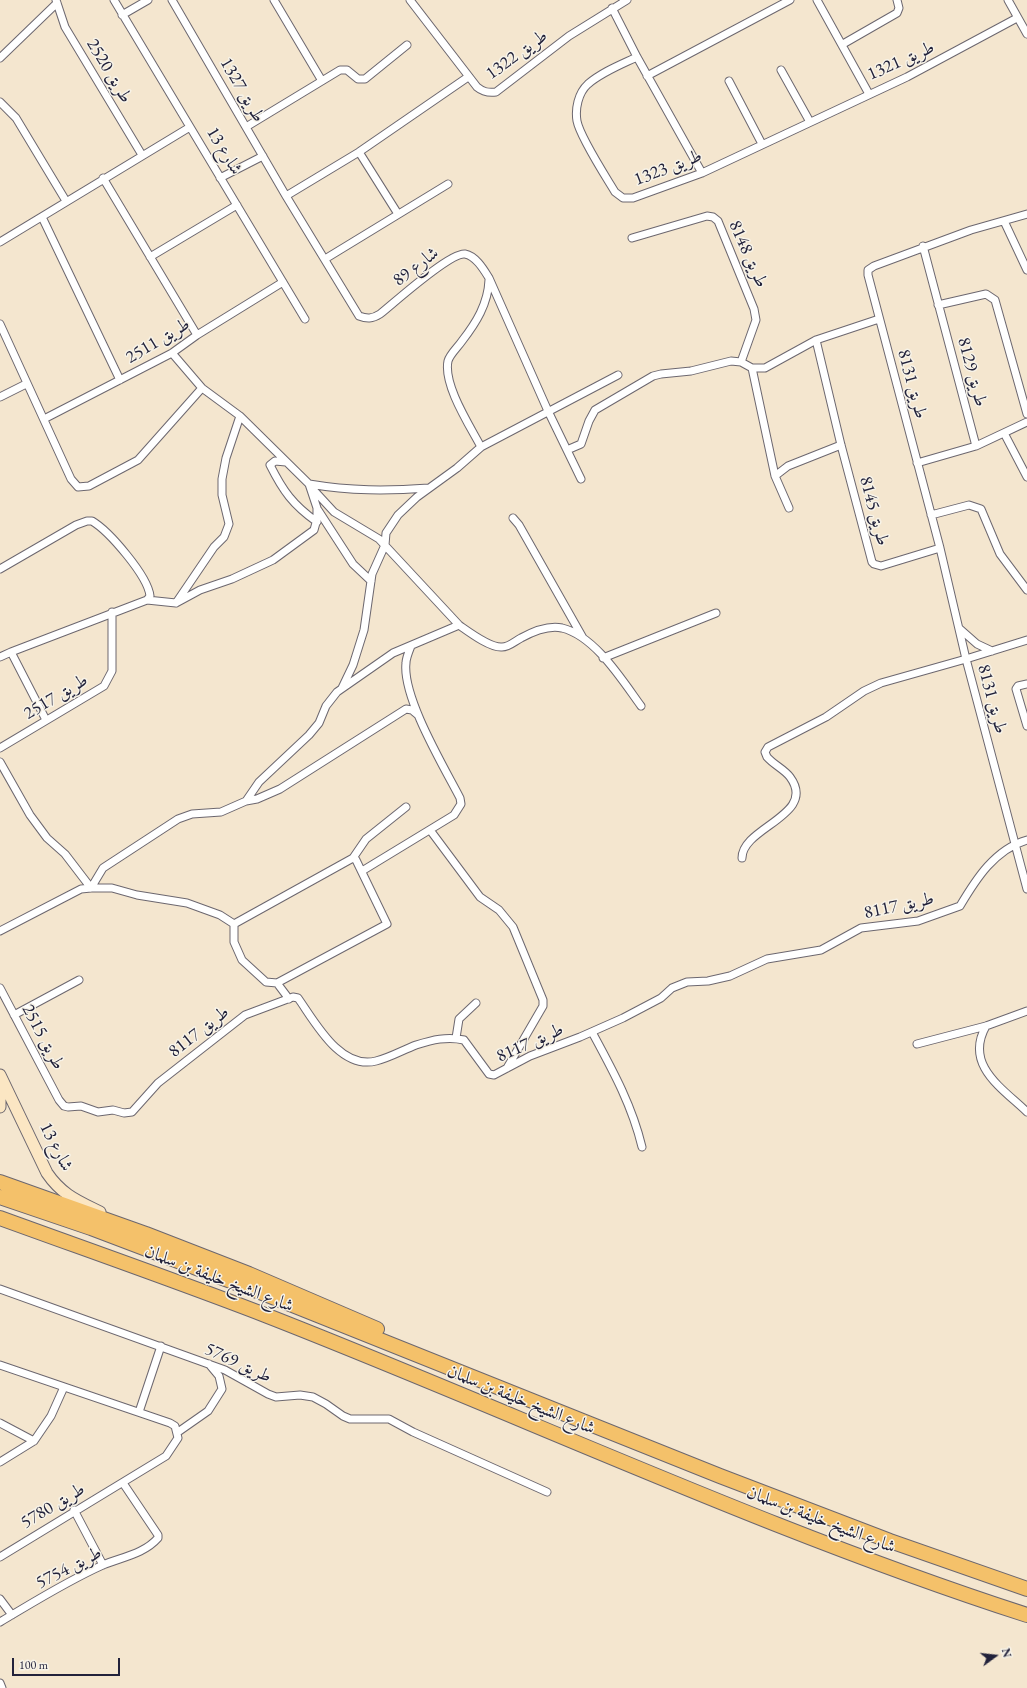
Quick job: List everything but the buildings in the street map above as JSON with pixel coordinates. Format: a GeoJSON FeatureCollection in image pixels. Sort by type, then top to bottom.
{"type":"FeatureCollection","features":[{"type":"Feature","properties":{"kind":"highway"},"geometry":{"type":"LineString","coordinates":[[0,1182],[146,1234],[249,1274],[455,1364],[500,1388]]}},
{"type":"Feature","properties":{"kind":"highway","name":"شارع الشيخ خليفة بن سلمان"},"geometry":{"type":"LineString","coordinates":[[0,1197],[112,1236],[890,1541],[1027,1589]]}},
{"type":"Feature","properties":{"kind":"highway","name":"شارع الشيخ خليفة بن سلمان"},"geometry":{"type":"LineString","coordinates":[[0,1218],[265,1315],[747,1513],[882,1564],[1027,1615]]}},
{"type":"Feature","properties":{"kind":"street","name":"شارع 13"},"geometry":{"type":"LineString","coordinates":[[114,0],[305,319]]}},
{"type":"Feature","properties":{"kind":"street"},"geometry":{"type":"LineString","coordinates":[[122,15],[148,0]]}},
{"type":"Feature","properties":{"kind":"street","name":"طريق 1327"},"geometry":{"type":"LineString","coordinates":[[172,0],[262,156],[359,316],[366,319],[373,318],[380,314]]}},
{"type":"Feature","properties":{"kind":"street"},"geometry":{"type":"LineString","coordinates":[[274,0],[322,81]]}},
{"type":"Feature","properties":{"kind":"street","name":"طريق 1322"},"geometry":{"type":"LineString","coordinates":[[410,0],[468,77],[482,91],[489,93],[496,92],[569,36],[627,0]]}},
{"type":"Feature","properties":{"kind":"street"},"geometry":{"type":"LineString","coordinates":[[647,76],[790,0]]}},
{"type":"Feature","properties":{"kind":"street","name":"طريق 1321"},"geometry":{"type":"LineString","coordinates":[[817,0],[843,44],[869,94],[944,58],[1017,18]]}},
{"type":"Feature","properties":{"kind":"street"},"geometry":{"type":"LineString","coordinates":[[843,44],[897,13],[899,8],[897,0]]}},
{"type":"Feature","properties":{"kind":"street"},"geometry":{"type":"LineString","coordinates":[[1008,0],[1027,34]]}},
{"type":"Feature","properties":{"kind":"street"},"geometry":{"type":"LineString","coordinates":[[0,58],[57,2]]}},
{"type":"Feature","properties":{"kind":"street","name":"طريق 2520"},"geometry":{"type":"LineString","coordinates":[[57,2],[65,27],[142,155]]}},
{"type":"Feature","properties":{"kind":"street"},"geometry":{"type":"LineString","coordinates":[[612,8],[647,76],[702,173]]}},
{"type":"Feature","properties":{"kind":"street"},"geometry":{"type":"LineString","coordinates":[[246,127],[344,69],[351,72],[358,78],[365,79],[407,45]]}},
{"type":"Feature","properties":{"kind":"street","name":"طريق 1323"},"geometry":{"type":"LineString","coordinates":[[637,57],[612,68],[587,85],[580,96],[576,109],[577,122],[582,134],[615,192],[623,198],[633,198],[702,173],[869,94]]}},
{"type":"Feature","properties":{"kind":"street"},"geometry":{"type":"LineString","coordinates":[[781,70],[810,122]]}},
{"type":"Feature","properties":{"kind":"street"},"geometry":{"type":"LineString","coordinates":[[286,196],[359,152],[468,77]]}},
{"type":"Feature","properties":{"kind":"street"},"geometry":{"type":"LineString","coordinates":[[729,81],[762,144]]}},
{"type":"Feature","properties":{"kind":"street"},"geometry":{"type":"LineString","coordinates":[[0,102],[16,118],[66,202]]}},
{"type":"Feature","properties":{"kind":"street"},"geometry":{"type":"LineString","coordinates":[[0,242],[190,127]]}},
{"type":"Feature","properties":{"kind":"street"},"geometry":{"type":"LineString","coordinates":[[359,152],[398,214]]}},
{"type":"Feature","properties":{"kind":"street"},"geometry":{"type":"LineString","coordinates":[[220,178],[262,156]]}},
{"type":"Feature","properties":{"kind":"street"},"geometry":{"type":"LineString","coordinates":[[104,178],[197,335]]}},
{"type":"Feature","properties":{"kind":"street"},"geometry":{"type":"LineString","coordinates":[[325,259],[448,184]]}},
{"type":"Feature","properties":{"kind":"street"},"geometry":{"type":"LineString","coordinates":[[150,257],[237,205]]}},
{"type":"Feature","properties":{"kind":"street"},"geometry":{"type":"LineString","coordinates":[[922,246],[1027,214]]}},
{"type":"Feature","properties":{"kind":"street","name":"طريق 8148"},"geometry":{"type":"LineString","coordinates":[[632,238],[707,216],[713,217],[718,221],[754,309],[756,320],[741,362]]}},
{"type":"Feature","properties":{"kind":"street"},"geometry":{"type":"LineString","coordinates":[[42,217],[120,380]]}},
{"type":"Feature","properties":{"kind":"street"},"geometry":{"type":"LineString","coordinates":[[1004,221],[1027,270]]}},
{"type":"Feature","properties":{"kind":"street","name":"طريق 8131"},"geometry":{"type":"LineString","coordinates":[[922,246],[874,266],[868,270],[869,284],[932,515],[966,660],[1027,889]]}},
{"type":"Feature","properties":{"kind":"street","name":"طريق 8129"},"geometry":{"type":"LineString","coordinates":[[922,246],[976,446]]}},
{"type":"Feature","properties":{"kind":"street","name":"شارع 89"},"geometry":{"type":"LineString","coordinates":[[380,314],[439,266],[457,256],[466,254],[472,258],[480,265],[489,278],[548,411],[581,479]]}},
{"type":"Feature","properties":{"kind":"street"},"geometry":{"type":"LineString","coordinates":[[481,447],[456,402],[449,376],[448,361],[474,325],[483,307],[489,294],[489,278]]}},
{"type":"Feature","properties":{"kind":"street","name":"طريق 2511"},"geometry":{"type":"LineString","coordinates":[[44,419],[172,352],[283,282]]}},
{"type":"Feature","properties":{"kind":"street"},"geometry":{"type":"LineString","coordinates":[[938,305],[986,294],[995,300],[1027,414]]}},
{"type":"Feature","properties":{"kind":"street"},"geometry":{"type":"LineString","coordinates":[[567,450],[581,444],[589,420],[595,410],[653,376],[691,371],[731,361],[741,362],[752,368],[761,369],[770,367],[816,340],[878,319]]}},
{"type":"Feature","properties":{"kind":"street"},"geometry":{"type":"LineString","coordinates":[[0,324],[26,384],[74,484],[84,488],[138,460],[202,388]]}},
{"type":"Feature","properties":{"kind":"street","name":"طريق 8145"},"geometry":{"type":"LineString","coordinates":[[816,340],[841,445],[871,558],[874,564],[881,566],[940,548]]}},
{"type":"Feature","properties":{"kind":"street"},"geometry":{"type":"LineString","coordinates":[[172,352],[202,388],[240,416],[334,512],[379,539],[459,626],[494,646],[502,647],[537,630],[561,628],[574,633],[584,640],[603,658],[641,706]]}},
{"type":"Feature","properties":{"kind":"street"},"geometry":{"type":"LineString","coordinates":[[752,368],[775,476],[789,508]]}},
{"type":"Feature","properties":{"kind":"street"},"geometry":{"type":"LineString","coordinates":[[342,689],[353,665],[364,630],[372,574],[384,545],[386,533],[398,515],[429,488],[457,468],[481,447],[618,375]]}},
{"type":"Feature","properties":{"kind":"street"},"geometry":{"type":"LineString","coordinates":[[0,397],[26,384]]}},
{"type":"Feature","properties":{"kind":"street"},"geometry":{"type":"LineString","coordinates":[[176,603],[214,547],[224,537],[229,524],[222,494],[222,479],[226,458],[240,416]]}},
{"type":"Feature","properties":{"kind":"street"},"geometry":{"type":"LineString","coordinates":[[917,463],[976,446],[1027,422]]}},
{"type":"Feature","properties":{"kind":"street"},"geometry":{"type":"LineString","coordinates":[[1004,433],[1027,477]]}},
{"type":"Feature","properties":{"kind":"street"},"geometry":{"type":"LineString","coordinates":[[775,476],[788,466],[841,445]]}},
{"type":"Feature","properties":{"kind":"street"},"geometry":{"type":"LineString","coordinates":[[286,462],[275,461],[270,465],[281,488],[293,504],[316,522]]}},
{"type":"Feature","properties":{"kind":"street"},"geometry":{"type":"LineString","coordinates":[[308,484],[339,489],[376,491],[429,488]]}},
{"type":"Feature","properties":{"kind":"street"},"geometry":{"type":"LineString","coordinates":[[308,484],[317,508],[353,564],[371,581]]}},
{"type":"Feature","properties":{"kind":"street"},"geometry":{"type":"LineString","coordinates":[[932,515],[969,505],[978,507],[984,513],[1000,554],[1027,590]]}},
{"type":"Feature","properties":{"kind":"street"},"geometry":{"type":"LineString","coordinates":[[0,658],[10,652],[112,612],[147,600],[176,603],[200,590],[232,579],[273,560],[314,530],[317,508]]}},
{"type":"Feature","properties":{"kind":"street"},"geometry":{"type":"LineString","coordinates":[[513,518],[519,525],[548,573],[584,640]]}},
{"type":"Feature","properties":{"kind":"street"},"geometry":{"type":"LineString","coordinates":[[0,569],[76,524],[92,521],[117,543],[146,583],[150,596],[147,600]]}},
{"type":"Feature","properties":{"kind":"street","name":"طريق 2517"},"geometry":{"type":"LineString","coordinates":[[0,748],[97,691],[109,679],[112,662],[112,612]]}},
{"type":"Feature","properties":{"kind":"street"},"geometry":{"type":"LineString","coordinates":[[603,658],[716,613]]}},
{"type":"Feature","properties":{"kind":"street"},"geometry":{"type":"LineString","coordinates":[[246,801],[259,782],[309,735],[319,723],[326,706],[337,692],[393,653],[459,626]]}},
{"type":"Feature","properties":{"kind":"street"},"geometry":{"type":"LineString","coordinates":[[959,627],[977,644],[992,651]]}},
{"type":"Feature","properties":{"kind":"street"},"geometry":{"type":"LineString","coordinates":[[742,858],[746,845],[790,808],[796,797],[796,789],[790,777],[767,757],[765,752],[768,747],[826,717],[864,691],[880,683],[966,660],[1027,640]]}},
{"type":"Feature","properties":{"kind":"street"},"geometry":{"type":"LineString","coordinates":[[362,871],[454,815],[460,804],[460,798],[418,715],[406,675],[406,662],[411,646]]}},
{"type":"Feature","properties":{"kind":"street"},"geometry":{"type":"LineString","coordinates":[[10,652],[46,720]]}},
{"type":"Feature","properties":{"kind":"street"},"geometry":{"type":"LineString","coordinates":[[1027,684],[1018,686],[1016,689],[1025,709],[1027,726]]}},
{"type":"Feature","properties":{"kind":"street"},"geometry":{"type":"LineString","coordinates":[[91,888],[103,868],[178,819],[192,814],[221,812],[246,801],[257,799],[280,789],[406,710],[412,710],[418,715]]}},
{"type":"Feature","properties":{"kind":"street"},"geometry":{"type":"LineString","coordinates":[[0,762],[30,815],[47,838],[65,854],[91,888]]}},
{"type":"Feature","properties":{"kind":"street"},"geometry":{"type":"LineString","coordinates":[[234,924],[353,858],[366,839],[406,807]]}},
{"type":"Feature","properties":{"kind":"street"},"geometry":{"type":"LineString","coordinates":[[430,830],[480,897],[499,910],[513,927],[543,1000],[543,1006],[507,1068]]}},
{"type":"Feature","properties":{"kind":"street","name":"طريق 8117"},"geometry":{"type":"LineString","coordinates":[[456,1038],[464,1040],[489,1074],[494,1075],[530,1056],[592,1032],[643,1008],[661,998],[672,988],[687,982],[708,981],[730,976],[767,959],[821,950],[861,928],[918,921],[960,906],[975,882],[992,861],[1015,843],[1027,840]]}},
{"type":"Feature","properties":{"kind":"street"},"geometry":{"type":"LineString","coordinates":[[234,924],[234,942],[242,960],[266,982],[277,983],[387,924],[362,871],[356,860],[353,858]]}},
{"type":"Feature","properties":{"kind":"street"},"geometry":{"type":"LineString","coordinates":[[0,931],[81,889],[91,888],[112,888],[137,895],[187,903],[220,915],[234,924]]}},
{"type":"Feature","properties":{"kind":"street"},"geometry":{"type":"LineString","coordinates":[[14,1015],[79,980]]}},
{"type":"Feature","properties":{"kind":"street"},"geometry":{"type":"LineString","coordinates":[[277,983],[289,999],[293,997],[298,998],[326,1038],[334,1046],[362,1063],[376,1061],[434,1039],[456,1038],[459,1019],[476,1003]]}},
{"type":"Feature","properties":{"kind":"street","name":"طريق 2515"},"geometry":{"type":"LineString","coordinates":[[0,988],[59,1100]]}},
{"type":"Feature","properties":{"kind":"street","name":"طريق 8117"},"geometry":{"type":"LineString","coordinates":[[59,1100],[68,1108],[82,1106],[98,1112],[113,1110],[124,1113],[132,1112],[158,1083],[245,1015],[289,999]]}},
{"type":"Feature","properties":{"kind":"street"},"geometry":{"type":"LineString","coordinates":[[917,1044],[986,1026],[1027,1011]]}},
{"type":"Feature","properties":{"kind":"street"},"geometry":{"type":"LineString","coordinates":[[986,1026],[981,1035],[979,1047],[984,1068],[989,1076],[1027,1112]]}},
{"type":"Feature","properties":{"kind":"street"},"geometry":{"type":"LineString","coordinates":[[592,1032],[626,1097],[636,1123],[642,1147]]}},
{"type":"Feature","properties":{"kind":"street","name":"شارع 13"},"geometry":{"type":"LineString","coordinates":[[0,1075],[48,1173],[55,1184],[67,1196],[146,1234]]}},
{"type":"Feature","properties":{"kind":"street"},"geometry":{"type":"LineString","coordinates":[[0,1092],[0,1108]]}},
{"type":"Feature","properties":{"kind":"street","name":"طريق 5769"},"geometry":{"type":"LineString","coordinates":[[0,1289],[225,1370],[276,1397],[300,1395],[313,1397],[343,1416],[350,1418],[389,1419],[413,1432],[547,1492]]}},
{"type":"Feature","properties":{"kind":"street"},"geometry":{"type":"LineString","coordinates":[[138,1412],[161,1346]]}},
{"type":"Feature","properties":{"kind":"street"},"geometry":{"type":"LineString","coordinates":[[0,1365],[170,1423],[178,1432],[208,1412],[222,1389],[219,1376],[209,1364]]}},
{"type":"Feature","properties":{"kind":"street"},"geometry":{"type":"LineString","coordinates":[[0,1462],[34,1441],[51,1416],[64,1387]]}},
{"type":"Feature","properties":{"kind":"street"},"geometry":{"type":"LineString","coordinates":[[0,1423],[34,1441]]}},
{"type":"Feature","properties":{"kind":"street","name":"طريق 5780"},"geometry":{"type":"LineString","coordinates":[[0,1557],[74,1510],[123,1483],[166,1456],[178,1438],[178,1432]]}},
{"type":"Feature","properties":{"kind":"street","name":"طريق 5754"},"geometry":{"type":"LineString","coordinates":[[0,1622],[67,1583],[103,1565],[139,1552],[153,1544],[158,1538],[158,1535],[123,1483]]}},
{"type":"Feature","properties":{"kind":"street"},"geometry":{"type":"LineString","coordinates":[[74,1510],[103,1565]]}},
{"type":"Feature","properties":{"kind":"street"},"geometry":{"type":"LineString","coordinates":[[0,1599],[12,1615]]}},
{"type":"Feature","properties":{"kind":"street"},"geometry":{"type":"LineString","coordinates":[[0,1683],[2,1688]]}}]}
